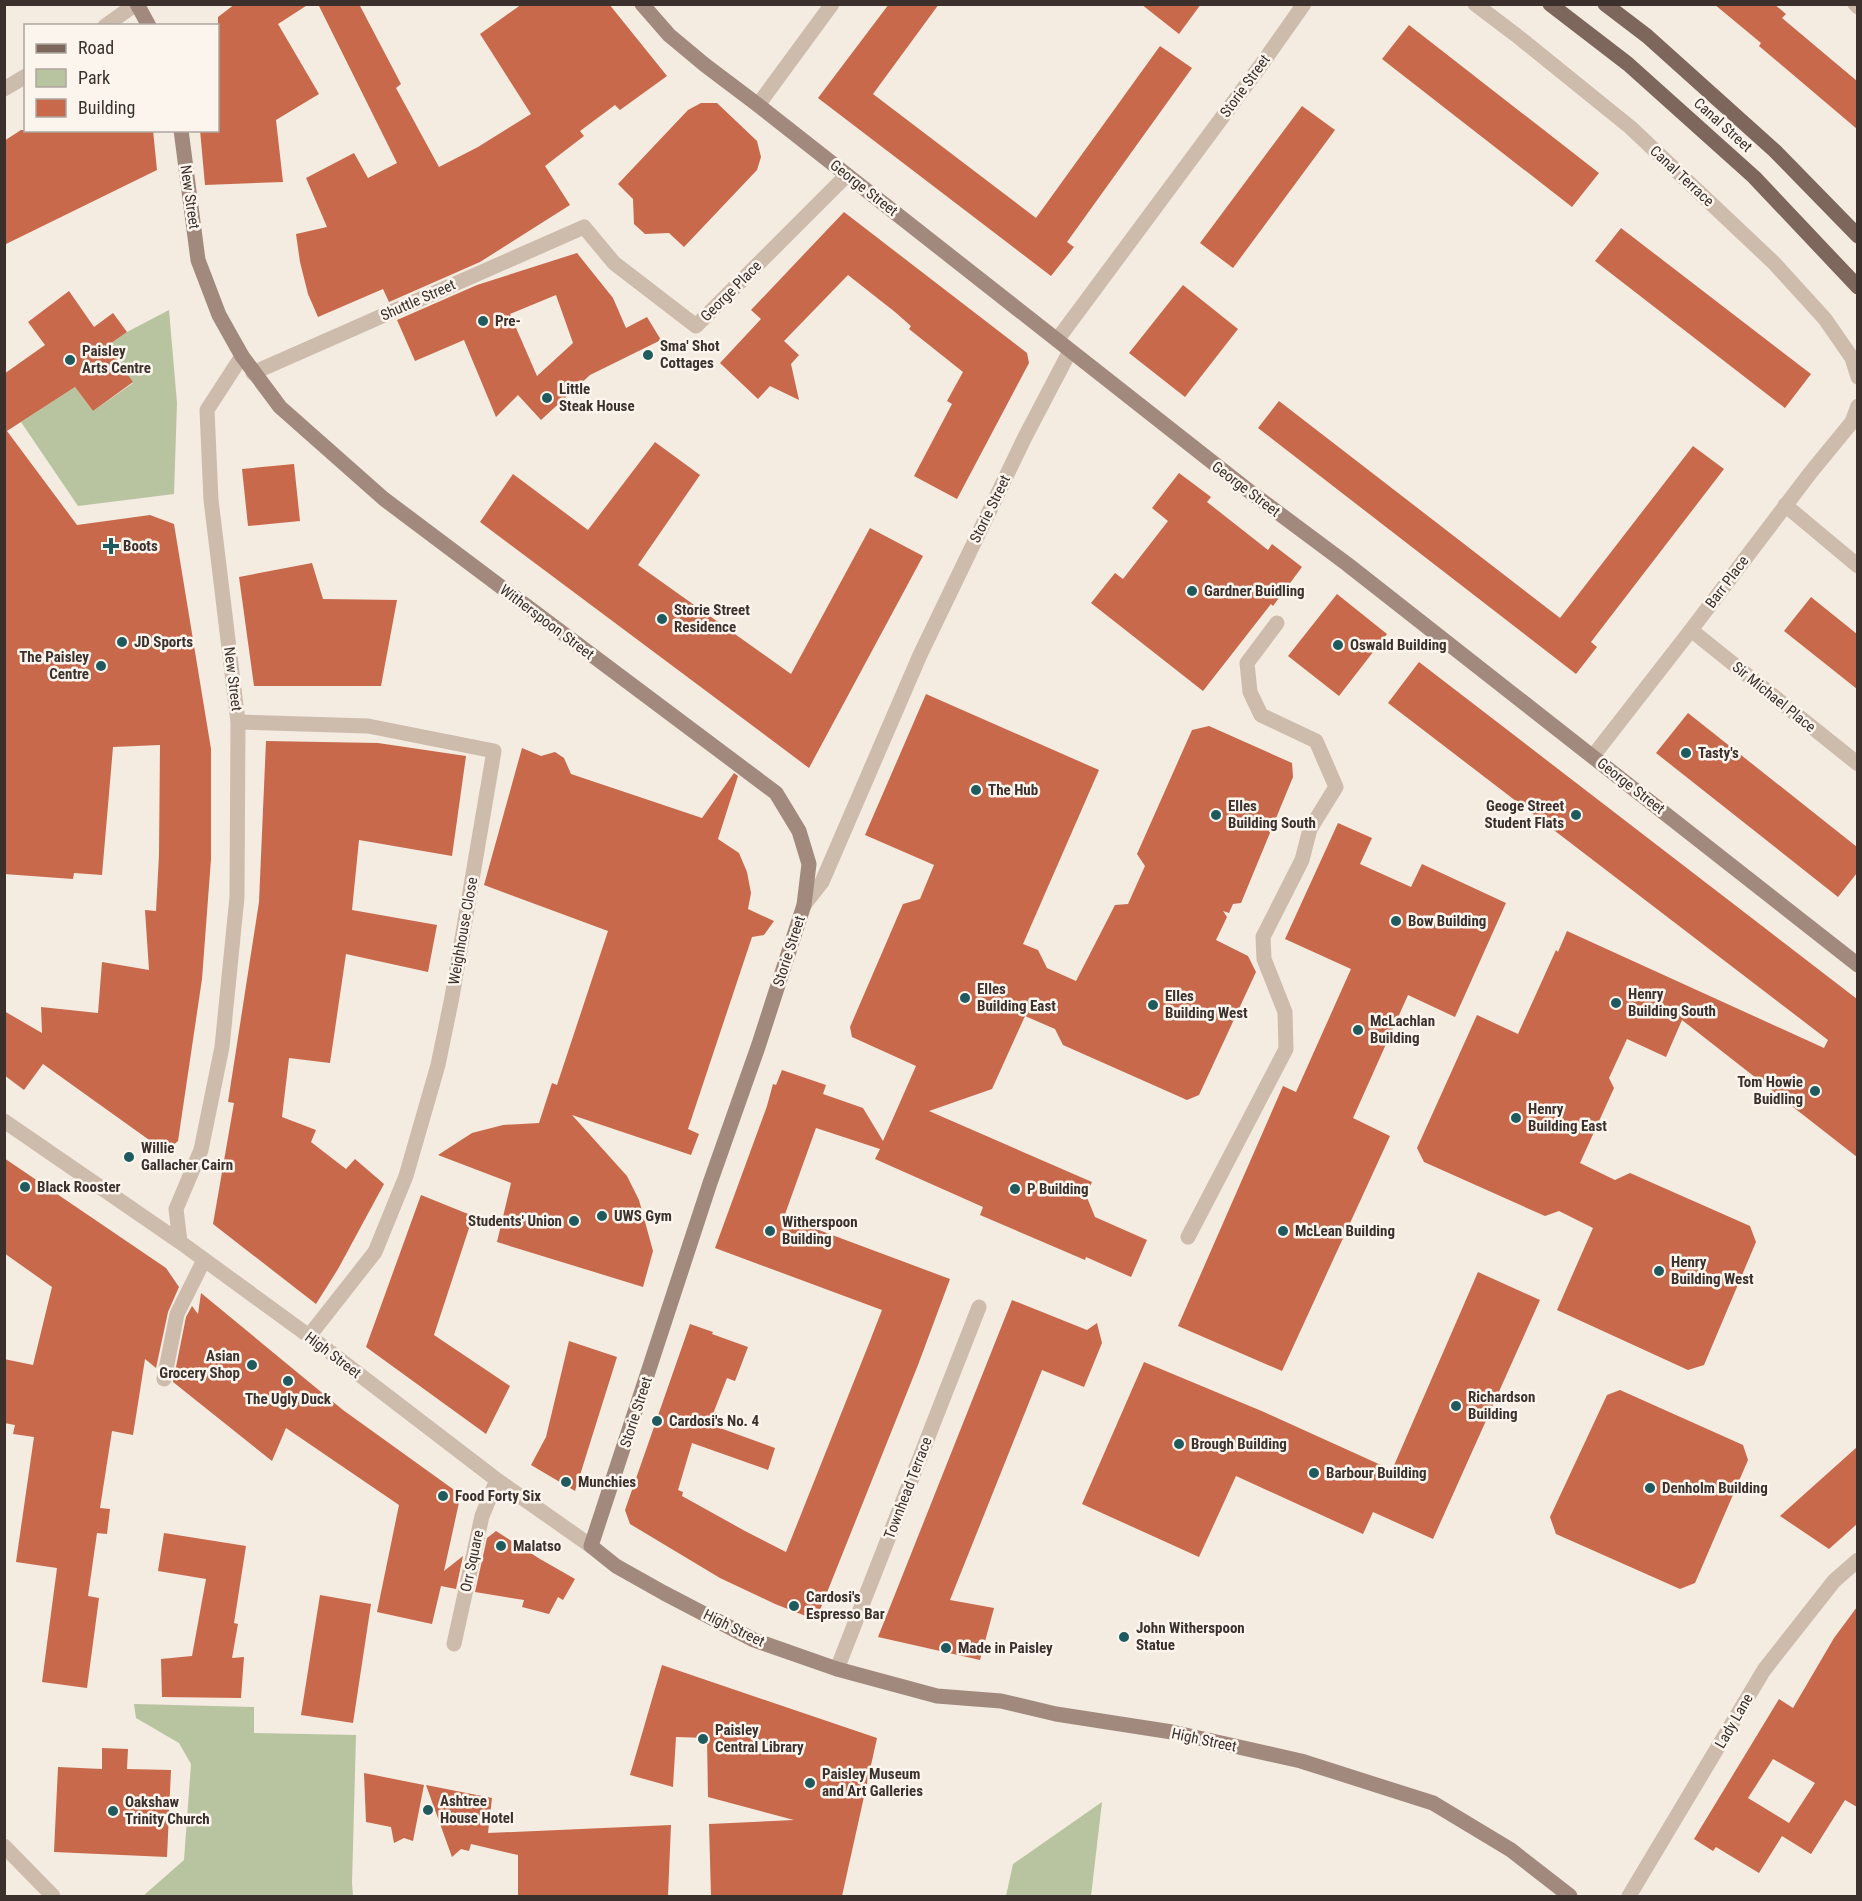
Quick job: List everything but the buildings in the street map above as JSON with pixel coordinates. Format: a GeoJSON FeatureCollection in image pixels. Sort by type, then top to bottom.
{"type":"FeatureCollection","features":[{"type":"Feature","properties":{"kind":"main road","name":"Canal Street"},"geometry":{"type":"LineString","coordinates":[[1550,4],[1628,64],[1754,177],[1857,287]]}},
{"type":"Feature","properties":{"kind":"main road","name":"Canal Street"},"geometry":{"type":"LineString","coordinates":[[1605,4],[1647,36],[1775,151],[1857,236]]}},
{"type":"Feature","properties":{"kind":"street"},"geometry":{"type":"LineString","coordinates":[[108,24],[137,4],[148,24]]}},
{"type":"Feature","properties":{"kind":"street","name":"George Street"},"geometry":{"type":"LineString","coordinates":[[642,4],[669,35],[705,65],[1249,491],[1347,564],[1593,756],[1857,965]]}},
{"type":"Feature","properties":{"kind":"street"},"geometry":{"type":"LineString","coordinates":[[758,105],[832,4]]}},
{"type":"Feature","properties":{"kind":"street","name":"Storie Street"},"geometry":{"type":"LineString","coordinates":[[1057,340],[1304,4]]}},
{"type":"Feature","properties":{"kind":"street","name":"Canal Terrace"},"geometry":{"type":"LineString","coordinates":[[1475,4],[1630,127],[1774,263],[1826,319],[1852,358],[1857,377]]}},
{"type":"Feature","properties":{"kind":"street"},"geometry":{"type":"LineString","coordinates":[[4,89],[24,77]]}},
{"type":"Feature","properties":{"kind":"street","name":"New Street"},"geometry":{"type":"LineString","coordinates":[[180,1242],[176,1209],[201,1150],[222,1047],[237,897],[238,722],[211,500],[207,410],[242,356],[219,315],[198,260],[181,132]]}},
{"type":"Feature","properties":{"kind":"street","name":"George Place"},"geometry":{"type":"LineString","coordinates":[[584,227],[614,263],[696,326],[847,175]]}},
{"type":"Feature","properties":{"kind":"street","name":"Shuttle Street"},"geometry":{"type":"LineString","coordinates":[[253,373],[584,227]]}},
{"type":"Feature","properties":{"kind":"street","name":"Storie Street"},"geometry":{"type":"LineString","coordinates":[[591,1546],[804,905],[822,882],[920,655],[1024,437],[1070,351]]}},
{"type":"Feature","properties":{"kind":"street","name":"Witherspoon Street"},"geometry":{"type":"LineString","coordinates":[[242,356],[280,407],[384,499],[776,793],[800,831],[809,864],[804,905]]}},
{"type":"Feature","properties":{"kind":"street","name":"Barr Place"},"geometry":{"type":"LineString","coordinates":[[1593,756],[1785,505],[1852,422],[1857,405]]}},
{"type":"Feature","properties":{"kind":"street"},"geometry":{"type":"LineString","coordinates":[[1785,505],[1857,566]]}},
{"type":"Feature","properties":{"kind":"street"},"geometry":{"type":"LineString","coordinates":[[1188,1238],[1286,1049],[1285,1012],[1264,959],[1263,937],[1302,860],[1310,829],[1336,787],[1316,741],[1261,715],[1250,692],[1247,663],[1277,623]]}},
{"type":"Feature","properties":{"kind":"street","name":"Sir Michael Place"},"geometry":{"type":"LineString","coordinates":[[1691,630],[1857,764]]}},
{"type":"Feature","properties":{"kind":"street","name":"Weighhouse Close"},"geometry":{"type":"LineString","coordinates":[[238,722],[368,726],[494,751],[452,997],[438,1065],[406,1176],[375,1252],[309,1336]]}},
{"type":"Feature","properties":{"kind":"street","name":"High Street"},"geometry":{"type":"LineString","coordinates":[[4,1121],[180,1242],[309,1336],[497,1480],[616,1566],[754,1640],[837,1669],[937,1696],[1001,1701],[1056,1714],[1172,1732],[1301,1761],[1433,1803],[1511,1850],[1570,1896]]}},
{"type":"Feature","properties":{"kind":"street"},"geometry":{"type":"LineString","coordinates":[[164,1379],[177,1314],[204,1260]]}},
{"type":"Feature","properties":{"kind":"street","name":"Townhead Terrace"},"geometry":{"type":"LineString","coordinates":[[837,1669],[979,1307]]}},
{"type":"Feature","properties":{"kind":"street","name":"Orr Square"},"geometry":{"type":"LineString","coordinates":[[454,1644],[482,1516],[497,1480]]}},
{"type":"Feature","properties":{"kind":"street","name":"Lady Lane"},"geometry":{"type":"LineString","coordinates":[[1629,1896],[1764,1670],[1834,1581],[1857,1560]]}},
{"type":"Feature","properties":{"kind":"street"},"geometry":{"type":"LineString","coordinates":[[4,1846],[53,1896]]}},
{"type":"Feature","properties":{"kind":"green space"},"geometry":{"type":"Polygon","coordinates":[[[169,310],[177,403],[174,494],[78,506],[21,422],[75,387],[93,411],[133,383],[107,346],[127,332],[169,310]]]}},
{"type":"Feature","properties":{"kind":"green space"},"geometry":{"type":"Polygon","coordinates":[[[134,1704],[254,1707],[254,1733],[356,1735],[353,1896],[143,1896],[184,1860],[191,1764],[179,1743],[136,1718],[134,1704]]]}},
{"type":"Feature","properties":{"kind":"green space"},"geometry":{"type":"Polygon","coordinates":[[[1102,1802],[1091,1896],[1006,1896],[1013,1864],[1102,1802]]]}},
{"type":"Feature","properties":{"kind":"place","name":"Pre-"},"geometry":{"type":"Point","coordinates":[483,321]}},
{"type":"Feature","properties":{"kind":"place","name":"Sma' Shot Cottages"},"geometry":{"type":"Point","coordinates":[648,355]}},
{"type":"Feature","properties":{"kind":"place","name":"Paisley Arts Centre"},"geometry":{"type":"Point","coordinates":[70,360]}},
{"type":"Feature","properties":{"kind":"place","name":"Little Steak House"},"geometry":{"type":"Point","coordinates":[547,398]}},
{"type":"Feature","properties":{"kind":"place","name":"Boots"},"geometry":{"type":"Point","coordinates":[111,546]}},
{"type":"Feature","properties":{"kind":"place","name":"Gardner Buidling"},"geometry":{"type":"Point","coordinates":[1192,591]}},
{"type":"Feature","properties":{"kind":"place","name":"Storie Street Residence"},"geometry":{"type":"Point","coordinates":[662,619]}},
{"type":"Feature","properties":{"kind":"place","name":"JD Sports"},"geometry":{"type":"Point","coordinates":[122,642]}},
{"type":"Feature","properties":{"kind":"place","name":"Oswald Building"},"geometry":{"type":"Point","coordinates":[1338,645]}},
{"type":"Feature","properties":{"kind":"place","name":"The Paisley Centre"},"geometry":{"type":"Point","coordinates":[101,666]}},
{"type":"Feature","properties":{"kind":"place","name":"Tasty's"},"geometry":{"type":"Point","coordinates":[1686,753]}},
{"type":"Feature","properties":{"kind":"place","name":"The Hub"},"geometry":{"type":"Point","coordinates":[976,790]}},
{"type":"Feature","properties":{"kind":"place","name":"Elles Building South"},"geometry":{"type":"Point","coordinates":[1216,815]}},
{"type":"Feature","properties":{"kind":"place","name":"Geoge Street Student Flats"},"geometry":{"type":"Point","coordinates":[1576,815]}},
{"type":"Feature","properties":{"kind":"place","name":"Bow Building"},"geometry":{"type":"Point","coordinates":[1396,921]}},
{"type":"Feature","properties":{"kind":"place","name":"Elles Building East"},"geometry":{"type":"Point","coordinates":[965,998]}},
{"type":"Feature","properties":{"kind":"place","name":"Henry Building South"},"geometry":{"type":"Point","coordinates":[1616,1003]}},
{"type":"Feature","properties":{"kind":"place","name":"Elles Building West"},"geometry":{"type":"Point","coordinates":[1153,1005]}},
{"type":"Feature","properties":{"kind":"place","name":"McLachlan Building"},"geometry":{"type":"Point","coordinates":[1358,1030]}},
{"type":"Feature","properties":{"kind":"place","name":"Tom Howie Buidling"},"geometry":{"type":"Point","coordinates":[1815,1091]}},
{"type":"Feature","properties":{"kind":"place","name":"Henry Building East"},"geometry":{"type":"Point","coordinates":[1516,1118]}},
{"type":"Feature","properties":{"kind":"place","name":"Willie Gallacher Cairn"},"geometry":{"type":"Point","coordinates":[129,1157]}},
{"type":"Feature","properties":{"kind":"place","name":"Black Rooster"},"geometry":{"type":"Point","coordinates":[25,1187]}},
{"type":"Feature","properties":{"kind":"place","name":"P Building"},"geometry":{"type":"Point","coordinates":[1015,1189]}},
{"type":"Feature","properties":{"kind":"place","name":"UWS Gym"},"geometry":{"type":"Point","coordinates":[602,1216]}},
{"type":"Feature","properties":{"kind":"place","name":"Students' Union"},"geometry":{"type":"Point","coordinates":[574,1221]}},
{"type":"Feature","properties":{"kind":"place","name":"Witherspoon Building"},"geometry":{"type":"Point","coordinates":[770,1231]}},
{"type":"Feature","properties":{"kind":"place","name":"McLean Building"},"geometry":{"type":"Point","coordinates":[1283,1231]}},
{"type":"Feature","properties":{"kind":"place","name":"Henry Building West"},"geometry":{"type":"Point","coordinates":[1659,1271]}},
{"type":"Feature","properties":{"kind":"place","name":"Asian Grocery Shop"},"geometry":{"type":"Point","coordinates":[252,1365]}},
{"type":"Feature","properties":{"kind":"place","name":"The Ugly Duck"},"geometry":{"type":"Point","coordinates":[288,1381]}},
{"type":"Feature","properties":{"kind":"place","name":"Richardson Building"},"geometry":{"type":"Point","coordinates":[1456,1406]}},
{"type":"Feature","properties":{"kind":"place","name":"Cardosi's No. 4"},"geometry":{"type":"Point","coordinates":[657,1421]}},
{"type":"Feature","properties":{"kind":"place","name":"Brough Building"},"geometry":{"type":"Point","coordinates":[1179,1444]}},
{"type":"Feature","properties":{"kind":"place","name":"Barbour Building"},"geometry":{"type":"Point","coordinates":[1314,1473]}},
{"type":"Feature","properties":{"kind":"place","name":"Munchies"},"geometry":{"type":"Point","coordinates":[566,1482]}},
{"type":"Feature","properties":{"kind":"place","name":"Denholm Building"},"geometry":{"type":"Point","coordinates":[1650,1488]}},
{"type":"Feature","properties":{"kind":"place","name":"Food Forty Six"},"geometry":{"type":"Point","coordinates":[443,1496]}},
{"type":"Feature","properties":{"kind":"place","name":"Malatso"},"geometry":{"type":"Point","coordinates":[501,1546]}},
{"type":"Feature","properties":{"kind":"place","name":"Cardosi's Espresso Bar"},"geometry":{"type":"Point","coordinates":[794,1606]}},
{"type":"Feature","properties":{"kind":"place","name":"John Witherspoon Statue"},"geometry":{"type":"Point","coordinates":[1124,1637]}},
{"type":"Feature","properties":{"kind":"place","name":"Made in Paisley"},"geometry":{"type":"Point","coordinates":[946,1648]}},
{"type":"Feature","properties":{"kind":"place","name":"Paisley Central Library"},"geometry":{"type":"Point","coordinates":[703,1739]}},
{"type":"Feature","properties":{"kind":"place","name":"Paisley Museum and Art Galleries"},"geometry":{"type":"Point","coordinates":[810,1783]}},
{"type":"Feature","properties":{"kind":"place","name":"Ashtree House Hotel"},"geometry":{"type":"Point","coordinates":[428,1810]}},
{"type":"Feature","properties":{"kind":"place","name":"Oakshaw Trinity Church"},"geometry":{"type":"Point","coordinates":[113,1811]}}]}
